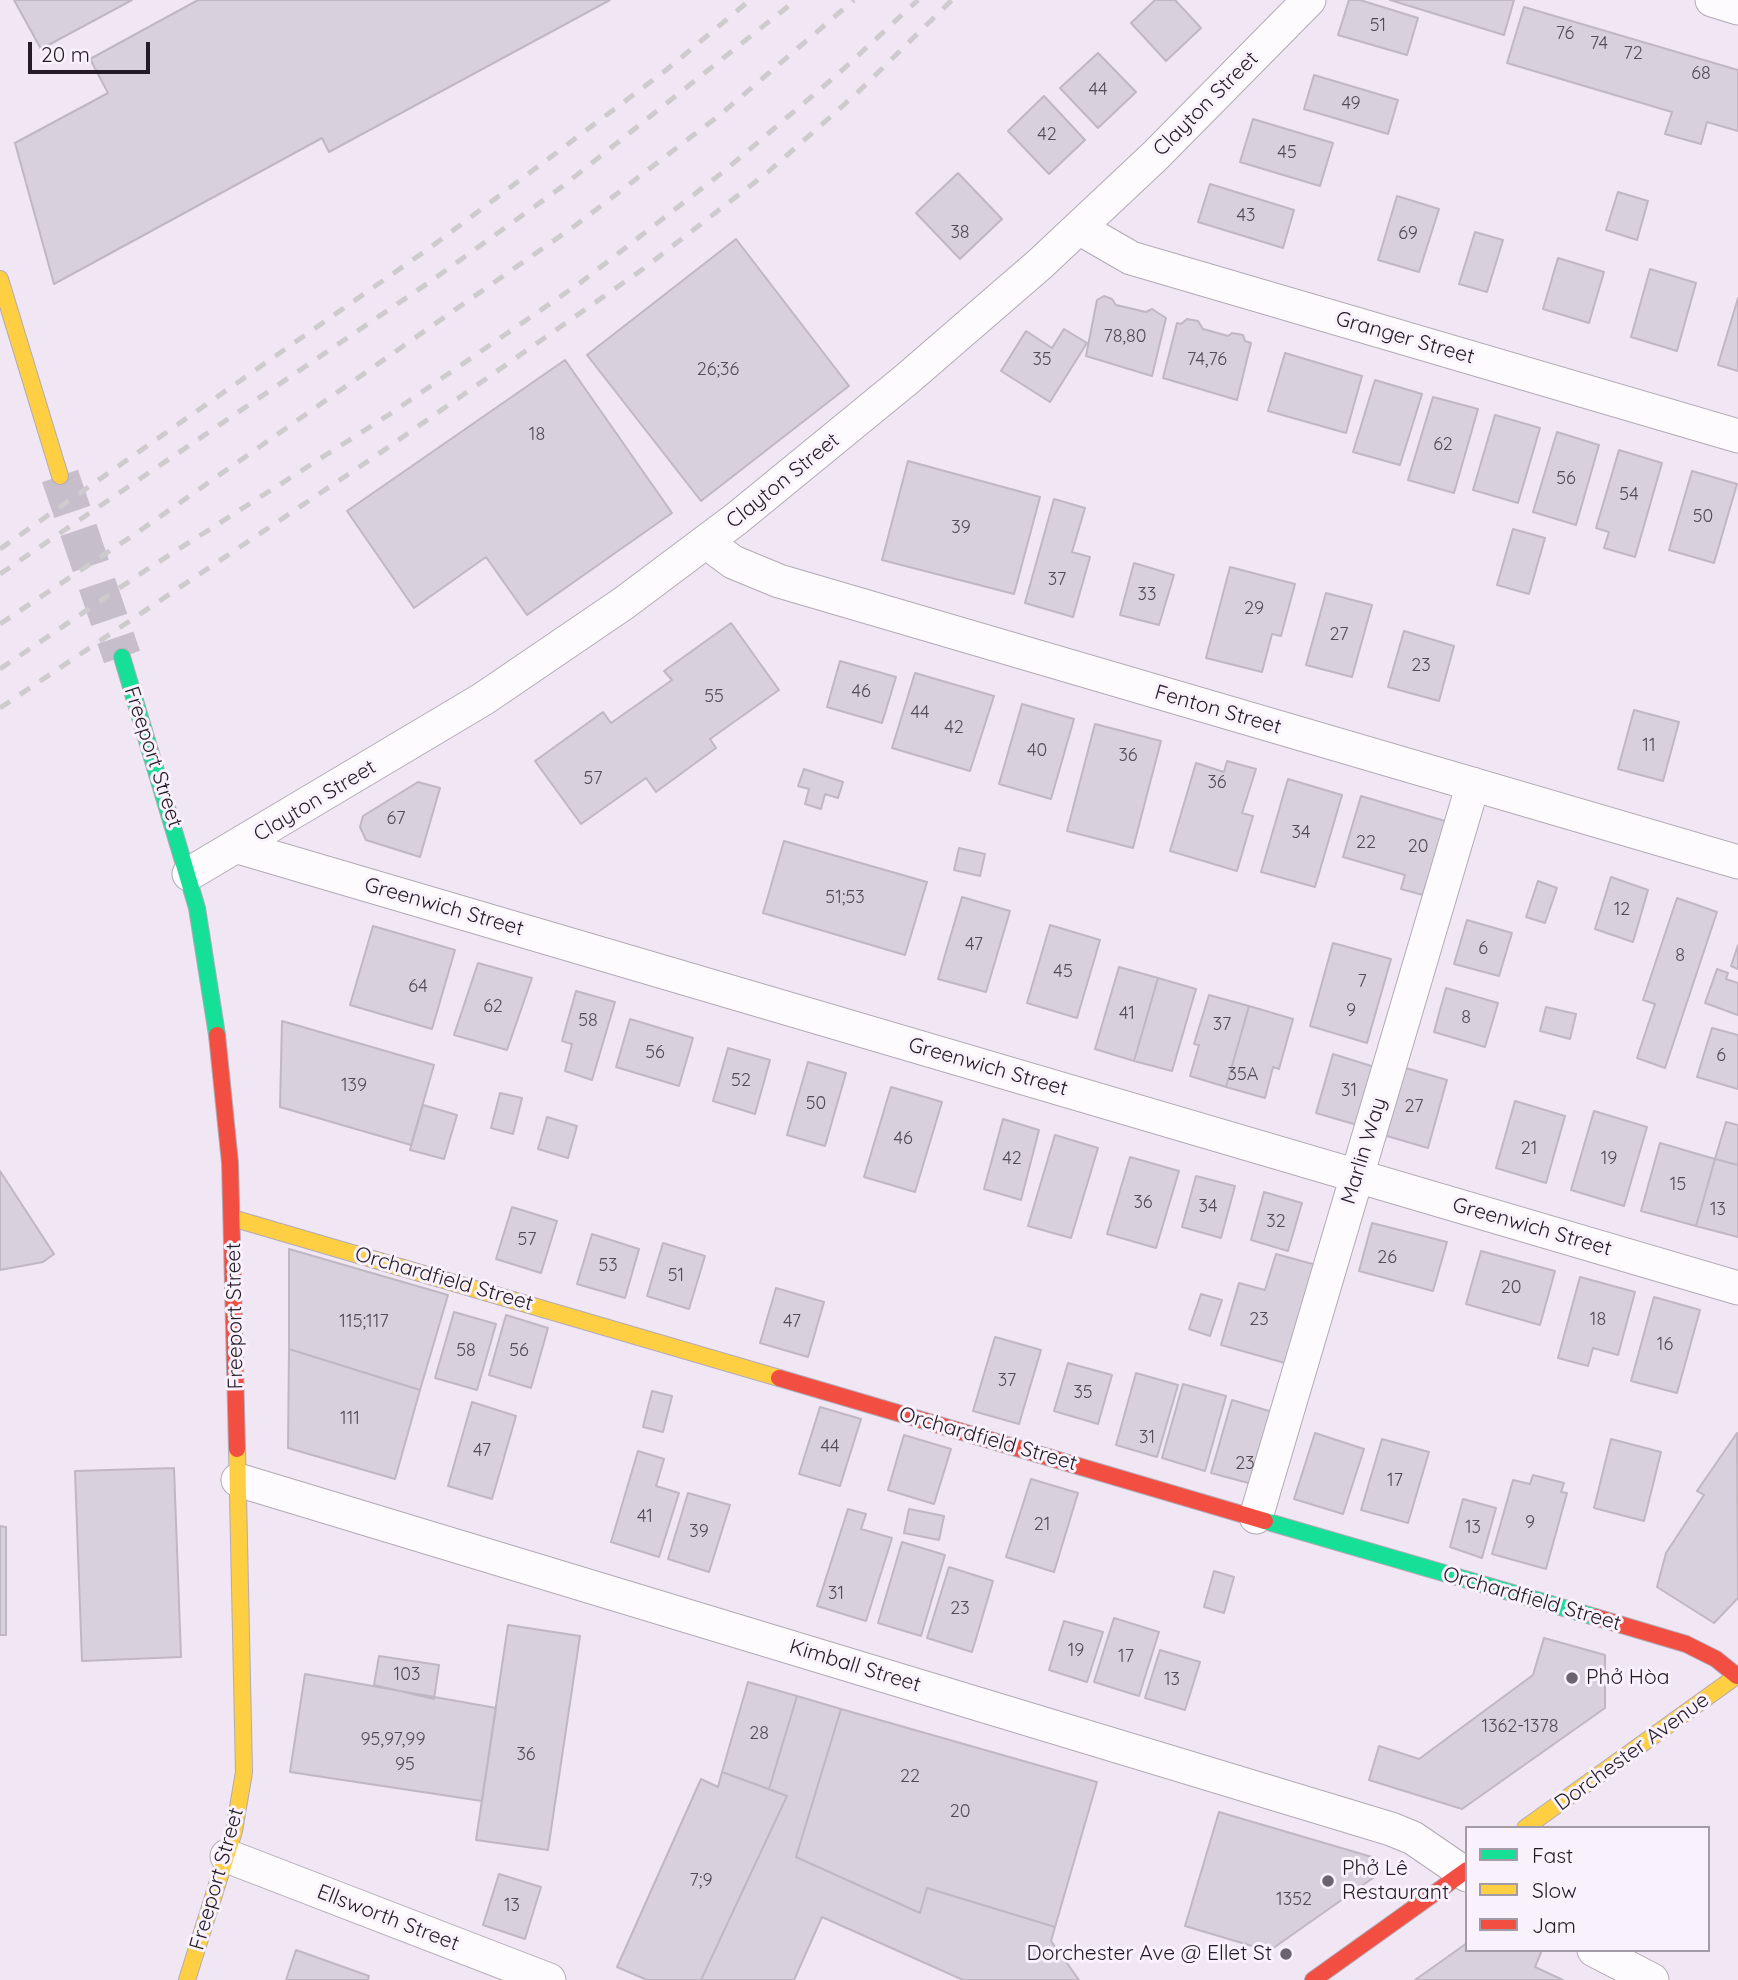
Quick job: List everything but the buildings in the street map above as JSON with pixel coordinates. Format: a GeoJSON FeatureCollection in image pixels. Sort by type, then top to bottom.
{"type":"FeatureCollection","features":[{"type":"Feature","properties":{"kind":"main road"},"geometry":{"type":"LineString","coordinates":[[0,279],[60,476]]}},
{"type":"Feature","properties":{"kind":"main road","name":"Freeport Street"},"geometry":{"type":"LineString","coordinates":[[122,657],[189,874],[205,952],[222,1064],[232,1218],[244,1772],[228,1856],[187,1980]]}},
{"type":"Feature","properties":{"kind":"main road","name":"Orchardfield Street"},"geometry":{"type":"LineString","coordinates":[[232,1218],[1686,1644],[1716,1659],[1737,1676]]}},
{"type":"Feature","properties":{"kind":"main road","name":"Dorchester Avenue"},"geometry":{"type":"LineString","coordinates":[[1528,1826],[1737,1676]]}},
{"type":"Feature","properties":{"kind":"main road"},"geometry":{"type":"LineString","coordinates":[[1313,1980],[1465,1873]]}},
{"type":"Feature","properties":{"kind":"street","name":"Clayton Street"},"geometry":{"type":"LineString","coordinates":[[189,874],[483,699],[624,603],[706,542],[907,379],[1079,228],[1155,156],[1309,0]]}},
{"type":"Feature","properties":{"kind":"street"},"geometry":{"type":"LineString","coordinates":[[1712,0],[1738,8]]}},
{"type":"Feature","properties":{"kind":"street","name":"Granger Street"},"geometry":{"type":"LineString","coordinates":[[1079,228],[1131,258],[1738,436]]}},
{"type":"Feature","properties":{"kind":"street","name":"Fenton Street"},"geometry":{"type":"LineString","coordinates":[[706,542],[733,562],[779,581],[1738,862]]}},
{"type":"Feature","properties":{"kind":"street","name":"Marlin Way"},"geometry":{"type":"LineString","coordinates":[[1256,1517],[1473,784]]}},
{"type":"Feature","properties":{"kind":"street","name":"Greenwich Street"},"geometry":{"type":"LineString","coordinates":[[238,846],[1738,1288]]}},
{"type":"Feature","properties":{"kind":"street","name":"Kimball Street"},"geometry":{"type":"LineString","coordinates":[[238,1480],[1391,1829],[1413,1838],[1465,1873]]}},
{"type":"Feature","properties":{"kind":"street","name":"Ellsworth Street"},"geometry":{"type":"LineString","coordinates":[[228,1856],[550,1980]]}},
{"type":"Feature","properties":{"kind":"street"},"geometry":{"type":"LineString","coordinates":[[1598,1952],[1652,1980]]}},
{"type":"Feature","properties":{"kind":"tunnel"},"geometry":{"type":"LineString","coordinates":[[60,476],[122,657]]}},
{"type":"Feature","properties":{"kind":"railway"},"geometry":{"type":"LineString","coordinates":[[0,549],[431,247],[665,71],[750,0]]}},
{"type":"Feature","properties":{"kind":"railway"},"geometry":{"type":"LineString","coordinates":[[0,574],[431,281],[563,186],[796,0]]}},
{"type":"Feature","properties":{"kind":"railway"},"geometry":{"type":"LineString","coordinates":[[0,624],[138,532],[576,225],[721,114],[854,0]]}},
{"type":"Feature","properties":{"kind":"railway"},"geometry":{"type":"LineString","coordinates":[[0,669],[146,570],[390,414],[580,283],[723,172],[838,74],[918,0]]}},
{"type":"Feature","properties":{"kind":"railway"},"geometry":{"type":"LineString","coordinates":[[0,708],[377,455],[643,269],[768,172],[855,95],[952,0]]}},
{"type":"Feature","properties":{"kind":"traffic: fast"},"geometry":{"type":"LineString","coordinates":[[122,657],[197,908],[217,1035]]}},
{"type":"Feature","properties":{"kind":"traffic: fast"},"geometry":{"type":"LineString","coordinates":[[1265,1521],[1595,1617]]}},
{"type":"Feature","properties":{"kind":"traffic: slow"},"geometry":{"type":"LineString","coordinates":[[0,279],[60,476]]}},
{"type":"Feature","properties":{"kind":"traffic: slow"},"geometry":{"type":"LineString","coordinates":[[232,1218],[779,1378]]}},
{"type":"Feature","properties":{"kind":"traffic: slow"},"geometry":{"type":"LineString","coordinates":[[187,1980],[234,1831],[244,1772],[237,1449]]}},
{"type":"Feature","properties":{"kind":"traffic: slow"},"geometry":{"type":"LineString","coordinates":[[1528,1826],[1738,1675]]}},
{"type":"Feature","properties":{"kind":"traffic: jam"},"geometry":{"type":"LineString","coordinates":[[217,1035],[230,1163],[237,1449]]}},
{"type":"Feature","properties":{"kind":"traffic: jam"},"geometry":{"type":"LineString","coordinates":[[779,1378],[1265,1521]]}},
{"type":"Feature","properties":{"kind":"traffic: jam"},"geometry":{"type":"LineString","coordinates":[[1595,1617],[1686,1644],[1716,1659],[1737,1676]]}},
{"type":"Feature","properties":{"kind":"traffic: jam"},"geometry":{"type":"LineString","coordinates":[[1313,1980],[1465,1871]]}},
{"type":"Feature","properties":{"kind":"place","name":"Phở Hòa"},"geometry":{"type":"Point","coordinates":[1572,1678]}},
{"type":"Feature","properties":{"kind":"place","name":"Phở Lê Restaurant"},"geometry":{"type":"Point","coordinates":[1328,1881]}},
{"type":"Feature","properties":{"kind":"place","name":"Dorchester Ave @ Ellet St"},"geometry":{"type":"Point","coordinates":[1286,1954]}}]}
